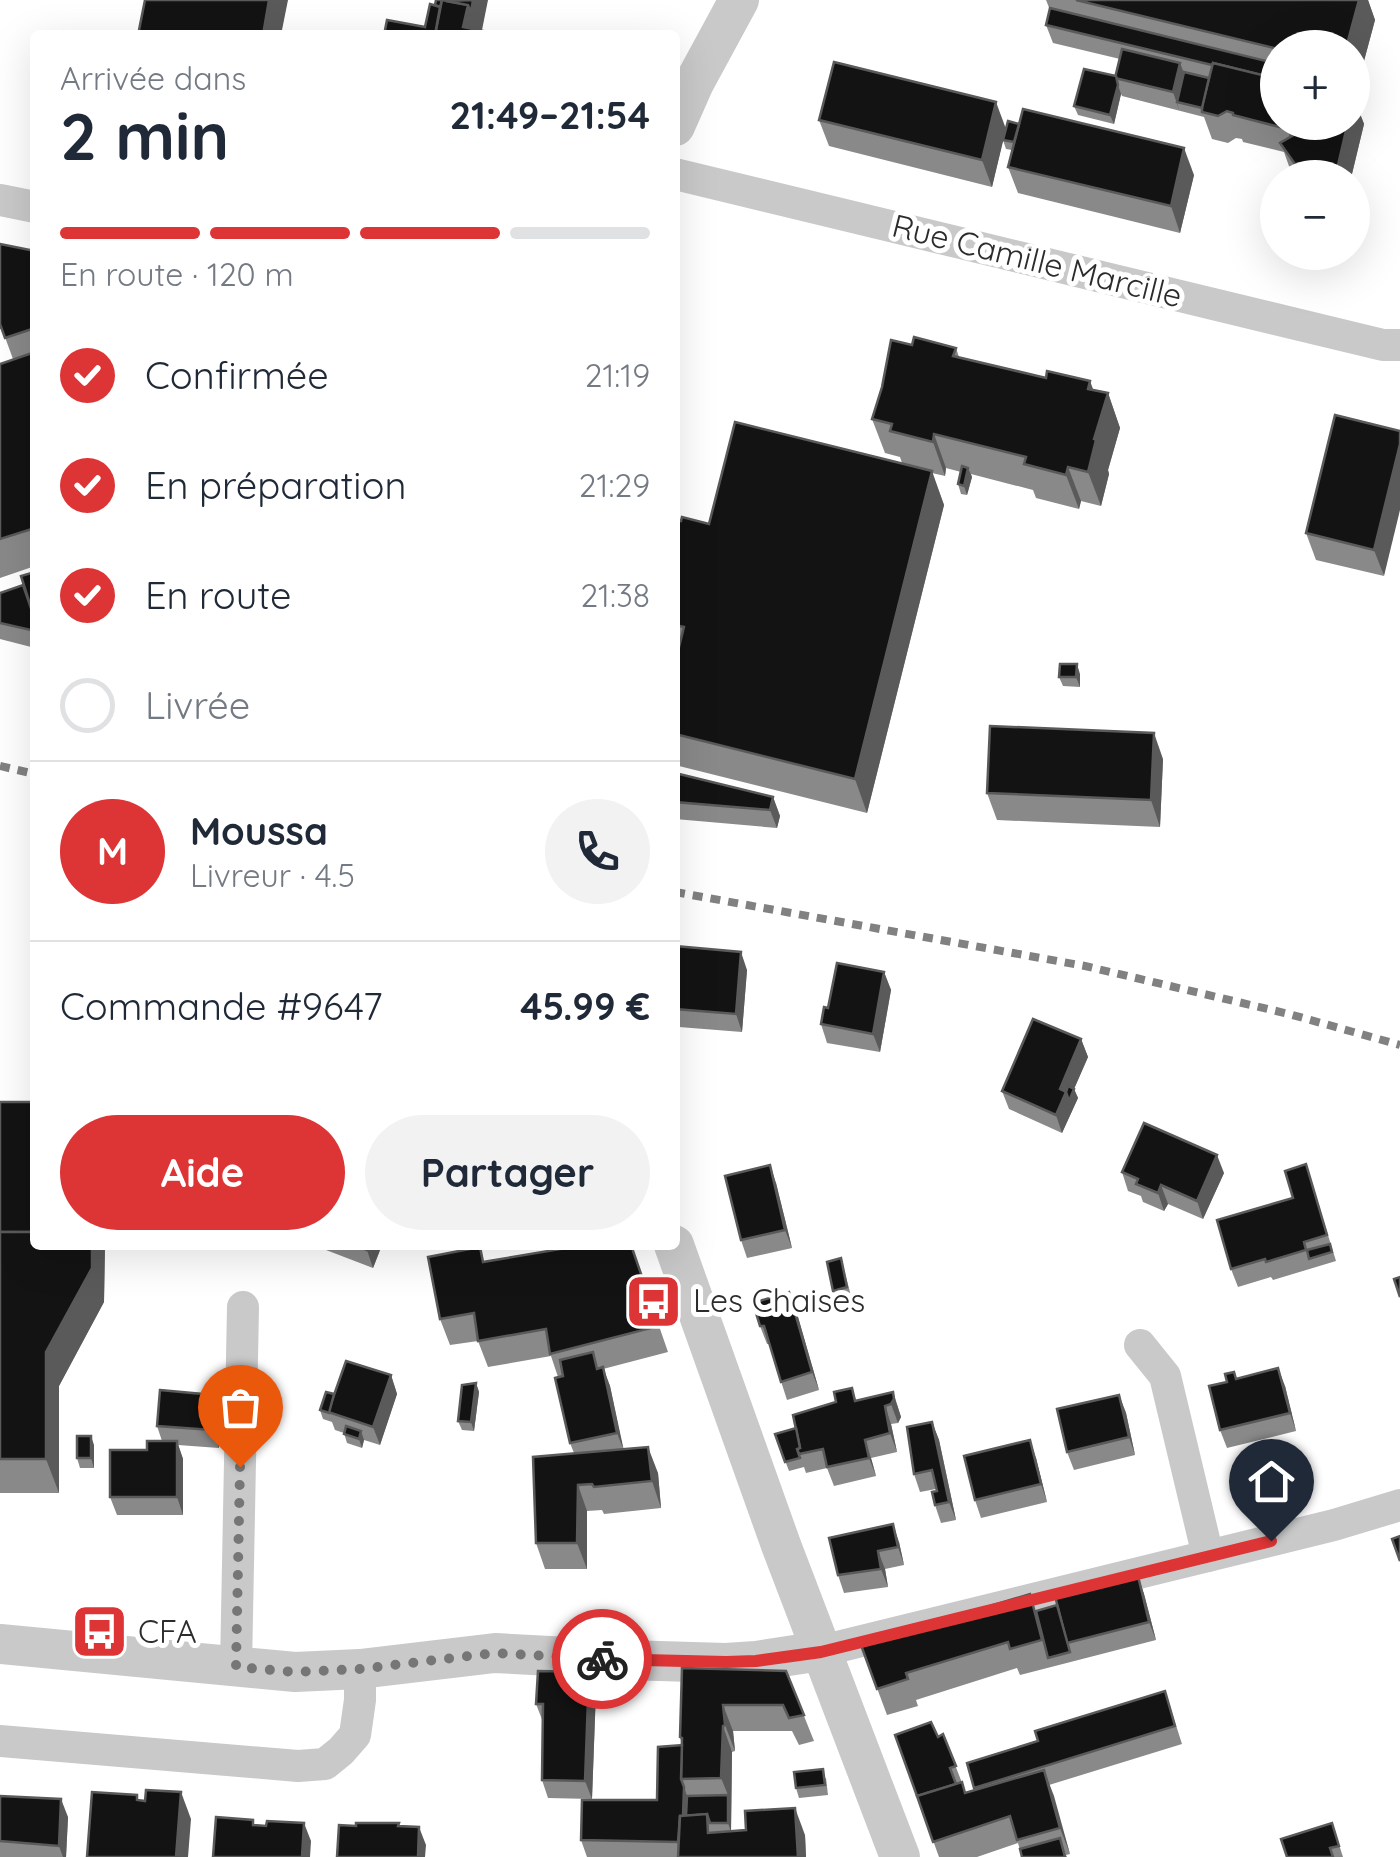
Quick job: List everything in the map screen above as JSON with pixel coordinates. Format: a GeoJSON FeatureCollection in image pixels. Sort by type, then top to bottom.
{"type":"FeatureCollection","features":[{"type":"Feature","properties":{"kind":"street"},"geometry":{"type":"LineString","coordinates":[[680,115],[739,0]]}},
{"type":"Feature","properties":{"kind":"street","name":"Rue Camille Marcille"},"geometry":{"type":"LineString","coordinates":[[680,175],[1384,345],[1400,345]]}},
{"type":"Feature","properties":{"kind":"street"},"geometry":{"type":"LineString","coordinates":[[0,200],[30,206]]}},
{"type":"Feature","properties":{"kind":"street"},"geometry":{"type":"LineString","coordinates":[[676,1250],[821,1652],[900,1857]]}},
{"type":"Feature","properties":{"kind":"street"},"geometry":{"type":"LineString","coordinates":[[236,1667],[243,1307]]}},
{"type":"Feature","properties":{"kind":"street"},"geometry":{"type":"LineString","coordinates":[[1153,1341],[1208,1556]]}},
{"type":"Feature","properties":{"kind":"street"},"geometry":{"type":"LineString","coordinates":[[0,1644],[295,1672],[360,1669],[495,1653],[625,1660],[756,1661],[821,1652],[1334,1525],[1400,1505]]}},
{"type":"Feature","properties":{"kind":"street"},"geometry":{"type":"LineString","coordinates":[[0,1741],[298,1766],[325,1764],[354,1735],[360,1669]]}},
{"type":"Feature","properties":{"kind":"building"},"geometry":{"type":"Polygon","coordinates":[[[145,0],[269,0],[264,30],[139,30],[145,0]]]}},
{"type":"Feature","properties":{"kind":"building"},"geometry":{"type":"Polygon","coordinates":[[[442,0],[468,5],[463,27],[478,30],[436,30],[442,0]]]}},
{"type":"Feature","properties":{"kind":"building"},"geometry":{"type":"Polygon","coordinates":[[[473,0],[471,12],[468,5],[446,1],[473,0]]]}},
{"type":"Feature","properties":{"kind":"building"},"geometry":{"type":"Polygon","coordinates":[[[1076,0],[1359,0],[1351,30],[1260,30],[1260,45],[1076,0]]]}},
{"type":"Feature","properties":{"kind":"building"},"geometry":{"type":"Polygon","coordinates":[[[430,4],[440,7],[436,30],[385,30],[387,20],[425,27],[430,4]]]}},
{"type":"Feature","properties":{"kind":"building"},"geometry":{"type":"Polygon","coordinates":[[[1050,8],[1260,60],[1260,75],[1212,65],[1046,25],[1050,8]]]}},
{"type":"Feature","properties":{"kind":"building"},"geometry":{"type":"Polygon","coordinates":[[[1122,49],[1180,63],[1173,92],[1115,78],[1122,49]]]}},
{"type":"Feature","properties":{"kind":"building"},"geometry":{"type":"Polygon","coordinates":[[[834,62],[996,102],[982,160],[819,120],[834,62]]]}},
{"type":"Feature","properties":{"kind":"building"},"geometry":{"type":"Polygon","coordinates":[[[1213,63],[1260,75],[1260,122],[1227,111],[1218,116],[1202,112],[1213,63]]]}},
{"type":"Feature","properties":{"kind":"building"},"geometry":{"type":"Polygon","coordinates":[[[1084,69],[1116,76],[1118,85],[1110,115],[1074,106],[1084,69]]]}},
{"type":"Feature","properties":{"kind":"building"},"geometry":{"type":"Polygon","coordinates":[[[1184,72],[1209,78],[1202,108],[1177,102],[1184,72]]]}},
{"type":"Feature","properties":{"kind":"building"},"geometry":{"type":"Polygon","coordinates":[[[1023,109],[1184,148],[1171,206],[1008,167],[1023,109]]]}},
{"type":"Feature","properties":{"kind":"building"},"geometry":{"type":"Polygon","coordinates":[[[1008,121],[1019,124],[1014,142],[1003,140],[1008,121]]]}},
{"type":"Feature","properties":{"kind":"building"},"geometry":{"type":"Polygon","coordinates":[[[1344,140],[1339,160],[1292,160],[1280,143],[1344,140]]]}},
{"type":"Feature","properties":{"kind":"building"},"geometry":{"type":"Polygon","coordinates":[[[0,244],[30,250],[30,330],[5,338],[0,324],[0,244]]]}},
{"type":"Feature","properties":{"kind":"building"},"geometry":{"type":"Polygon","coordinates":[[[914,337],[956,348],[953,356],[1046,378],[1047,371],[1090,381],[1088,389],[1108,393],[1088,472],[1068,467],[1066,475],[1024,464],[1026,457],[934,434],[933,442],[890,431],[892,424],[872,419],[891,340],[912,345],[914,337]]]}},
{"type":"Feature","properties":{"kind":"building"},"geometry":{"type":"Polygon","coordinates":[[[30,354],[30,530],[0,539],[0,364],[30,354]]]}},
{"type":"Feature","properties":{"kind":"building"},"geometry":{"type":"Polygon","coordinates":[[[1335,415],[1400,431],[1374,550],[1306,533],[1335,415]]]}},
{"type":"Feature","properties":{"kind":"building"},"geometry":{"type":"Polygon","coordinates":[[[735,422],[932,471],[855,779],[680,735],[680,643],[684,627],[680,626],[680,521],[682,517],[709,524],[735,422]]]}},
{"type":"Feature","properties":{"kind":"building"},"geometry":{"type":"Polygon","coordinates":[[[962,466],[968,468],[964,486],[958,484],[962,466]]]}},
{"type":"Feature","properties":{"kind":"building"},"geometry":{"type":"Polygon","coordinates":[[[30,573],[30,604],[21,576],[30,573]]]}},
{"type":"Feature","properties":{"kind":"building"},"geometry":{"type":"Polygon","coordinates":[[[23,585],[30,605],[30,630],[0,623],[0,593],[23,585]]]}},
{"type":"Feature","properties":{"kind":"building"},"geometry":{"type":"Polygon","coordinates":[[[1060,664],[1077,664],[1076,677],[1059,677],[1060,664]]]}},
{"type":"Feature","properties":{"kind":"building"},"geometry":{"type":"Polygon","coordinates":[[[990,726],[1154,733],[1151,800],[987,793],[990,726]]]}},
{"type":"Feature","properties":{"kind":"building"},"geometry":{"type":"Polygon","coordinates":[[[680,774],[773,797],[770,810],[680,802],[680,774]]]}},
{"type":"Feature","properties":{"kind":"building"},"geometry":{"type":"Polygon","coordinates":[[[680,946],[741,952],[736,1014],[680,1009],[680,946]]]}},
{"type":"Feature","properties":{"kind":"building"},"geometry":{"type":"Polygon","coordinates":[[[837,963],[884,972],[873,1034],[821,1024],[837,963]]]}},
{"type":"Feature","properties":{"kind":"building"},"geometry":{"type":"Polygon","coordinates":[[[1033,1019],[1081,1039],[1060,1089],[1066,1092],[1056,1115],[1002,1091],[1033,1019]]]}},
{"type":"Feature","properties":{"kind":"building"},"geometry":{"type":"Polygon","coordinates":[[[0,1102],[30,1102],[30,1232],[0,1232],[0,1102]]]}},
{"type":"Feature","properties":{"kind":"building"},"geometry":{"type":"Polygon","coordinates":[[[1144,1123],[1217,1155],[1197,1201],[1161,1185],[1158,1193],[1136,1184],[1138,1179],[1122,1172],[1144,1123]]]}},
{"type":"Feature","properties":{"kind":"building"},"geometry":{"type":"Polygon","coordinates":[[[1306,1164],[1327,1235],[1304,1242],[1306,1250],[1231,1269],[1217,1220],[1293,1198],[1285,1171],[1306,1164]]]}},
{"type":"Feature","properties":{"kind":"building"},"geometry":{"type":"Polygon","coordinates":[[[770,1165],[785,1230],[741,1240],[725,1176],[770,1165]]]}},
{"type":"Feature","properties":{"kind":"building"},"geometry":{"type":"Polygon","coordinates":[[[0,1232],[30,1232],[30,1250],[92,1250],[92,1268],[46,1352],[46,1459],[0,1459],[0,1232]]]}},
{"type":"Feature","properties":{"kind":"building"},"geometry":{"type":"Polygon","coordinates":[[[1330,1244],[1332,1252],[1309,1259],[1307,1250],[1330,1244]]]}},
{"type":"Feature","properties":{"kind":"building"},"geometry":{"type":"Polygon","coordinates":[[[481,1250],[483,1262],[554,1250],[633,1250],[659,1326],[550,1354],[546,1329],[478,1341],[474,1313],[440,1319],[428,1257],[481,1250]]]}},
{"type":"Feature","properties":{"kind":"building"},"geometry":{"type":"Polygon","coordinates":[[[841,1258],[847,1287],[833,1291],[827,1262],[841,1258]]]}},
{"type":"Feature","properties":{"kind":"building"},"geometry":{"type":"Polygon","coordinates":[[[789,1292],[812,1372],[781,1382],[753,1303],[789,1292]]]}},
{"type":"Feature","properties":{"kind":"building"},"geometry":{"type":"Polygon","coordinates":[[[593,1352],[597,1369],[603,1367],[617,1433],[570,1443],[555,1378],[563,1376],[560,1360],[593,1352]]]}},
{"type":"Feature","properties":{"kind":"building"},"geometry":{"type":"Polygon","coordinates":[[[346,1361],[391,1375],[373,1427],[328,1412],[346,1361]]]}},
{"type":"Feature","properties":{"kind":"building"},"geometry":{"type":"Polygon","coordinates":[[[1278,1368],[1290,1413],[1220,1430],[1209,1386],[1227,1382],[1225,1374],[1234,1372],[1236,1379],[1278,1368]]]}},
{"type":"Feature","properties":{"kind":"building"},"geometry":{"type":"Polygon","coordinates":[[[476,1383],[471,1422],[458,1421],[462,1385],[476,1383]]]}},
{"type":"Feature","properties":{"kind":"building"},"geometry":{"type":"Polygon","coordinates":[[[852,1388],[855,1401],[893,1392],[894,1399],[885,1406],[890,1433],[865,1440],[869,1458],[827,1467],[823,1449],[799,1454],[793,1415],[836,1402],[834,1392],[852,1388]]]}},
{"type":"Feature","properties":{"kind":"building"},"geometry":{"type":"Polygon","coordinates":[[[160,1390],[213,1395],[212,1430],[157,1426],[160,1390]]]}},
{"type":"Feature","properties":{"kind":"building"},"geometry":{"type":"Polygon","coordinates":[[[326,1392],[334,1394],[329,1413],[320,1410],[326,1392]]]}},
{"type":"Feature","properties":{"kind":"building"},"geometry":{"type":"Polygon","coordinates":[[[1119,1395],[1129,1437],[1067,1452],[1057,1409],[1119,1395]]]}},
{"type":"Feature","properties":{"kind":"building"},"geometry":{"type":"Polygon","coordinates":[[[932,1422],[949,1502],[935,1505],[932,1492],[937,1491],[932,1470],[914,1474],[907,1427],[932,1422]]]}},
{"type":"Feature","properties":{"kind":"building"},"geometry":{"type":"Polygon","coordinates":[[[346,1426],[361,1431],[359,1439],[344,1434],[346,1426]]]}},
{"type":"Feature","properties":{"kind":"building"},"geometry":{"type":"Polygon","coordinates":[[[796,1428],[800,1458],[785,1462],[775,1434],[796,1428]]]}},
{"type":"Feature","properties":{"kind":"building"},"geometry":{"type":"Polygon","coordinates":[[[77,1436],[91,1436],[91,1458],[77,1458],[77,1436]]]}},
{"type":"Feature","properties":{"kind":"building"},"geometry":{"type":"Polygon","coordinates":[[[1030,1440],[1041,1484],[975,1500],[964,1456],[1030,1440]]]}},
{"type":"Feature","properties":{"kind":"building"},"geometry":{"type":"Polygon","coordinates":[[[147,1441],[177,1441],[177,1497],[110,1497],[110,1450],[147,1450],[147,1441]]]}},
{"type":"Feature","properties":{"kind":"building"},"geometry":{"type":"Polygon","coordinates":[[[648,1447],[652,1481],[578,1485],[577,1543],[536,1543],[533,1457],[648,1447]]]}},
{"type":"Feature","properties":{"kind":"building"},"geometry":{"type":"Polygon","coordinates":[[[893,1524],[898,1547],[878,1551],[881,1569],[838,1575],[829,1538],[893,1524]]]}},
{"type":"Feature","properties":{"kind":"building"},"geometry":{"type":"Polygon","coordinates":[[[1400,1536],[1400,1561],[1392,1539],[1400,1536]]]}},
{"type":"Feature","properties":{"kind":"building"},"geometry":{"type":"Polygon","coordinates":[[[1138,1576],[1149,1622],[1067,1643],[1055,1596],[1138,1576]]]}},
{"type":"Feature","properties":{"kind":"building"},"geometry":{"type":"Polygon","coordinates":[[[1030,1594],[1042,1640],[1010,1649],[1008,1642],[906,1673],[908,1679],[877,1689],[861,1645],[1030,1594]]]}},
{"type":"Feature","properties":{"kind":"building"},"geometry":{"type":"Polygon","coordinates":[[[1057,1605],[1070,1652],[1048,1658],[1036,1611],[1057,1605]]]}},
{"type":"Feature","properties":{"kind":"building"},"geometry":{"type":"Polygon","coordinates":[[[682,1668],[786,1671],[804,1715],[789,1718],[783,1705],[723,1705],[721,1778],[681,1779],[682,1668]]]}},
{"type":"Feature","properties":{"kind":"building"},"geometry":{"type":"Polygon","coordinates":[[[538,1671],[589,1672],[585,1781],[542,1780],[543,1704],[536,1704],[538,1671]]]}},
{"type":"Feature","properties":{"kind":"building"},"geometry":{"type":"Polygon","coordinates":[[[1165,1691],[1175,1726],[974,1788],[967,1763],[1038,1741],[1035,1731],[1165,1691]]]}},
{"type":"Feature","properties":{"kind":"building"},"geometry":{"type":"Polygon","coordinates":[[[931,1722],[938,1737],[943,1734],[956,1766],[950,1768],[956,1784],[917,1796],[895,1735],[931,1722]]]}},
{"type":"Feature","properties":{"kind":"building"},"geometry":{"type":"Polygon","coordinates":[[[682,1745],[683,1816],[678,1842],[581,1840],[582,1800],[657,1800],[658,1747],[682,1745]]]}},
{"type":"Feature","properties":{"kind":"building"},"geometry":{"type":"Polygon","coordinates":[[[823,1769],[825,1785],[796,1788],[794,1772],[823,1769]]]}},
{"type":"Feature","properties":{"kind":"building"},"geometry":{"type":"Polygon","coordinates":[[[1044,1770],[1060,1828],[1017,1840],[1010,1816],[933,1842],[917,1796],[962,1782],[965,1793],[1044,1770]]]}},
{"type":"Feature","properties":{"kind":"building"},"geometry":{"type":"Polygon","coordinates":[[[146,1790],[181,1792],[176,1857],[87,1857],[92,1792],[137,1795],[137,1800],[145,1801],[146,1790]]]}},
{"type":"Feature","properties":{"kind":"building"},"geometry":{"type":"Polygon","coordinates":[[[728,1795],[728,1823],[710,1823],[707,1814],[686,1816],[687,1796],[728,1795]]]}},
{"type":"Feature","properties":{"kind":"building"},"geometry":{"type":"Polygon","coordinates":[[[0,1796],[61,1799],[59,1846],[0,1841],[0,1796]]]}},
{"type":"Feature","properties":{"kind":"building"},"geometry":{"type":"Polygon","coordinates":[[[795,1808],[798,1857],[678,1857],[680,1816],[707,1814],[708,1833],[746,1830],[745,1811],[795,1808]]]}},
{"type":"Feature","properties":{"kind":"building"},"geometry":{"type":"Polygon","coordinates":[[[216,1817],[253,1820],[253,1825],[266,1826],[267,1821],[304,1823],[302,1857],[213,1857],[216,1817]]]}},
{"type":"Feature","properties":{"kind":"building"},"geometry":{"type":"Polygon","coordinates":[[[1332,1823],[1339,1846],[1330,1848],[1333,1857],[1287,1857],[1281,1839],[1332,1823]]]}},
{"type":"Feature","properties":{"kind":"building"},"geometry":{"type":"Polygon","coordinates":[[[339,1825],[419,1827],[418,1857],[337,1857],[339,1825]]]}},
{"type":"Feature","properties":{"kind":"building"},"geometry":{"type":"Polygon","coordinates":[[[1060,1838],[1065,1857],[1022,1857],[1020,1849],[1060,1838]]]}},
{"type":"Feature","properties":{"kind":"railway"},"geometry":{"type":"LineString","coordinates":[[0,766],[30,773]]}},
{"type":"Feature","properties":{"kind":"railway"},"geometry":{"type":"LineString","coordinates":[[680,893],[1085,966],[1289,1014],[1400,1045]]}},
{"type":"Feature","properties":{"kind":"way so far"},"geometry":{"type":"LineString","coordinates":[[240,1467],[236,1667],[295,1672],[360,1669],[495,1653],[602,1659]]}},
{"type":"Feature","properties":{"kind":"place","name":"Les Chaises"},"geometry":{"type":"Point","coordinates":[654,1301]}},
{"type":"Feature","properties":{"kind":"place","name":"CFA"},"geometry":{"type":"Point","coordinates":[99,1632]}},
{"type":"Feature","properties":{"kind":"route"},"geometry":{"type":"LineString","coordinates":[[602,1659],[726,1662],[821,1652],[1271,1541]]}}]}
